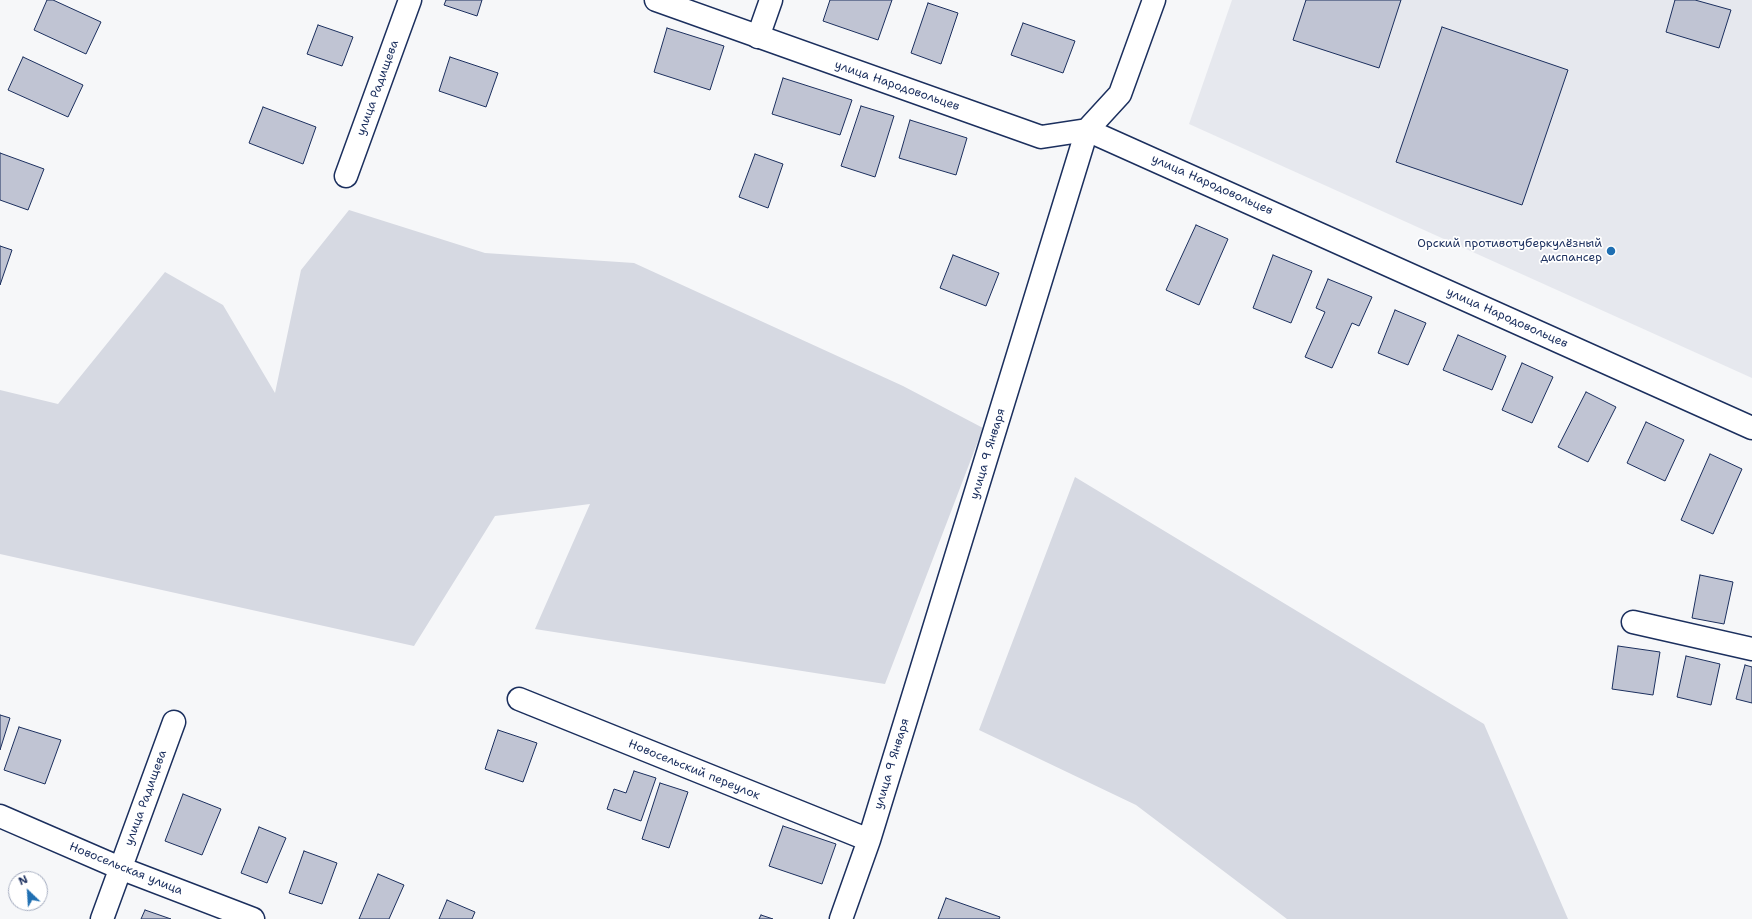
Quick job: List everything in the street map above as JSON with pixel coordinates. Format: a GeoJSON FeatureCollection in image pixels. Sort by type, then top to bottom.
{"type":"FeatureCollection","features":[{"type":"Feature","properties":{"kind":"street","name":"улица Радищева"},"geometry":{"type":"LineString","coordinates":[[346,176],[410,0]]}},
{"type":"Feature","properties":{"kind":"street","name":"улица Народовольцев"},"geometry":{"type":"LineString","coordinates":[[656,0],[1041,137],[1087,130],[1752,428]]}},
{"type":"Feature","properties":{"kind":"street"},"geometry":{"type":"LineString","coordinates":[[758,37],[771,0]]}},
{"type":"Feature","properties":{"kind":"street","name":"улица 9 Января"},"geometry":{"type":"LineString","coordinates":[[841,919],[869,840],[1087,130],[1120,94],[1154,0]]}},
{"type":"Feature","properties":{"kind":"street"},"geometry":{"type":"LineString","coordinates":[[1633,622],[1752,649]]}},
{"type":"Feature","properties":{"kind":"street","name":"Новосельский переулок"},"geometry":{"type":"LineString","coordinates":[[519,699],[869,840]]}},
{"type":"Feature","properties":{"kind":"street","name":"улица Радищева"},"geometry":{"type":"LineString","coordinates":[[102,919],[174,722]]}},
{"type":"Feature","properties":{"kind":"street","name":"Новосельская улица"},"geometry":{"type":"LineString","coordinates":[[0,816],[120,868],[253,919]]}},
{"type":"Feature","properties":{"kind":"shaded area","name":"Орский противотуберкулёзный диспансер"},"geometry":{"type":"Polygon","coordinates":[[[1232,0],[1752,0],[1752,378],[1189,124],[1232,0]]]}},
{"type":"Feature","properties":{"kind":"shaded area"},"geometry":{"type":"Polygon","coordinates":[[[349,210],[485,253],[634,263],[903,386],[983,428],[885,684],[535,629],[590,504],[495,516],[414,646],[0,554],[0,390],[58,404],[165,272],[223,305],[275,393],[301,270],[349,210]]]}},
{"type":"Feature","properties":{"kind":"shaded area"},"geometry":{"type":"Polygon","coordinates":[[[1075,477],[1484,724],[1568,919],[1287,919],[1136,805],[979,730],[1075,477]]]}},
{"type":"Feature","properties":{"kind":"building"},"geometry":{"type":"Polygon","coordinates":[[[47,0],[53,0],[101,22],[86,54],[34,30],[47,0]]]}},
{"type":"Feature","properties":{"kind":"building"},"geometry":{"type":"Polygon","coordinates":[[[446,0],[482,0],[477,16],[444,5],[446,0]]]}},
{"type":"Feature","properties":{"kind":"building"},"geometry":{"type":"Polygon","coordinates":[[[830,0],[892,0],[878,40],[823,21],[830,0]]]}},
{"type":"Feature","properties":{"kind":"building"},"geometry":{"type":"Polygon","coordinates":[[[1306,0],[1401,0],[1379,68],[1293,40],[1306,0]]]}},
{"type":"Feature","properties":{"kind":"building"},"geometry":{"type":"Polygon","coordinates":[[[1675,0],[1695,0],[1731,10],[1719,48],[1666,32],[1675,0]]]}},
{"type":"Feature","properties":{"kind":"building"},"geometry":{"type":"Polygon","coordinates":[[[928,3],[958,13],[941,64],[911,53],[928,3]]]}},
{"type":"Feature","properties":{"kind":"building"},"geometry":{"type":"Polygon","coordinates":[[[1023,23],[1075,41],[1063,73],[1011,55],[1023,23]]]}},
{"type":"Feature","properties":{"kind":"building"},"geometry":{"type":"Polygon","coordinates":[[[318,25],[353,37],[342,66],[307,54],[318,25]]]}},
{"type":"Feature","properties":{"kind":"building"},"geometry":{"type":"Polygon","coordinates":[[[1442,27],[1568,70],[1522,205],[1396,162],[1442,27]]]}},
{"type":"Feature","properties":{"kind":"building"},"geometry":{"type":"Polygon","coordinates":[[[667,28],[724,46],[710,90],[654,72],[667,28]]]}},
{"type":"Feature","properties":{"kind":"building"},"geometry":{"type":"Polygon","coordinates":[[[23,57],[83,85],[68,117],[8,90],[23,57]]]}},
{"type":"Feature","properties":{"kind":"building"},"geometry":{"type":"Polygon","coordinates":[[[450,57],[498,73],[486,107],[439,91],[450,57]]]}},
{"type":"Feature","properties":{"kind":"building"},"geometry":{"type":"Polygon","coordinates":[[[783,78],[852,100],[840,135],[772,114],[783,78]]]}},
{"type":"Feature","properties":{"kind":"building"},"geometry":{"type":"Polygon","coordinates":[[[861,106],[894,116],[875,177],[841,166],[861,106]]]}},
{"type":"Feature","properties":{"kind":"building"},"geometry":{"type":"Polygon","coordinates":[[[263,107],[316,127],[303,164],[249,143],[263,107]]]}},
{"type":"Feature","properties":{"kind":"building"},"geometry":{"type":"Polygon","coordinates":[[[910,120],[967,138],[956,175],[899,158],[910,120]]]}},
{"type":"Feature","properties":{"kind":"building"},"geometry":{"type":"Polygon","coordinates":[[[0,153],[44,169],[28,210],[0,200],[0,153]]]}},
{"type":"Feature","properties":{"kind":"building"},"geometry":{"type":"Polygon","coordinates":[[[755,154],[783,164],[768,208],[739,197],[755,154]]]}},
{"type":"Feature","properties":{"kind":"building"},"geometry":{"type":"Polygon","coordinates":[[[1196,225],[1228,239],[1199,305],[1166,290],[1196,225]]]}},
{"type":"Feature","properties":{"kind":"building"},"geometry":{"type":"Polygon","coordinates":[[[0,246],[12,250],[0,285],[0,246]]]}},
{"type":"Feature","properties":{"kind":"building"},"geometry":{"type":"Polygon","coordinates":[[[953,255],[999,273],[986,306],[940,288],[953,255]]]}},
{"type":"Feature","properties":{"kind":"building"},"geometry":{"type":"Polygon","coordinates":[[[1273,255],[1312,271],[1291,323],[1253,308],[1273,255]]]}},
{"type":"Feature","properties":{"kind":"building"},"geometry":{"type":"Polygon","coordinates":[[[1328,279],[1372,297],[1359,326],[1352,323],[1332,368],[1305,357],[1325,312],[1316,308],[1328,279]]]}},
{"type":"Feature","properties":{"kind":"building"},"geometry":{"type":"Polygon","coordinates":[[[1395,310],[1426,323],[1408,365],[1378,353],[1395,310]]]}},
{"type":"Feature","properties":{"kind":"building"},"geometry":{"type":"Polygon","coordinates":[[[1458,335],[1506,356],[1492,390],[1443,370],[1458,335]]]}},
{"type":"Feature","properties":{"kind":"building"},"geometry":{"type":"Polygon","coordinates":[[[1522,363],[1553,377],[1532,423],[1502,410],[1522,363]]]}},
{"type":"Feature","properties":{"kind":"building"},"geometry":{"type":"Polygon","coordinates":[[[1586,392],[1616,407],[1588,462],[1558,447],[1586,392]]]}},
{"type":"Feature","properties":{"kind":"building"},"geometry":{"type":"Polygon","coordinates":[[[1646,422],[1684,440],[1665,481],[1627,463],[1646,422]]]}},
{"type":"Feature","properties":{"kind":"building"},"geometry":{"type":"Polygon","coordinates":[[[1710,454],[1742,469],[1713,534],[1681,520],[1710,454]]]}},
{"type":"Feature","properties":{"kind":"building"},"geometry":{"type":"Polygon","coordinates":[[[1700,575],[1733,582],[1724,624],[1692,618],[1700,575]]]}},
{"type":"Feature","properties":{"kind":"building"},"geometry":{"type":"Polygon","coordinates":[[[1618,646],[1660,652],[1653,695],[1612,689],[1618,646]]]}},
{"type":"Feature","properties":{"kind":"building"},"geometry":{"type":"Polygon","coordinates":[[[1686,656],[1720,664],[1711,705],[1677,697],[1686,656]]]}},
{"type":"Feature","properties":{"kind":"building"},"geometry":{"type":"Polygon","coordinates":[[[1745,665],[1752,667],[1752,703],[1736,699],[1745,665]]]}},
{"type":"Feature","properties":{"kind":"building"},"geometry":{"type":"Polygon","coordinates":[[[0,715],[10,718],[0,750],[0,715]]]}},
{"type":"Feature","properties":{"kind":"building"},"geometry":{"type":"Polygon","coordinates":[[[19,727],[61,740],[45,784],[4,770],[19,727]]]}},
{"type":"Feature","properties":{"kind":"building"},"geometry":{"type":"Polygon","coordinates":[[[498,730],[537,743],[523,782],[485,769],[498,730]]]}},
{"type":"Feature","properties":{"kind":"building"},"geometry":{"type":"Polygon","coordinates":[[[634,771],[656,778],[641,821],[607,809],[614,789],[626,793],[634,771]]]}},
{"type":"Feature","properties":{"kind":"building"},"geometry":{"type":"Polygon","coordinates":[[[660,783],[688,792],[669,848],[642,839],[660,783]]]}},
{"type":"Feature","properties":{"kind":"building"},"geometry":{"type":"Polygon","coordinates":[[[183,794],[221,809],[202,855],[165,841],[183,794]]]}},
{"type":"Feature","properties":{"kind":"building"},"geometry":{"type":"Polygon","coordinates":[[[783,826],[836,844],[822,884],[769,866],[783,826]]]}},
{"type":"Feature","properties":{"kind":"building"},"geometry":{"type":"Polygon","coordinates":[[[259,827],[286,838],[267,883],[241,873],[259,827]]]}},
{"type":"Feature","properties":{"kind":"building"},"geometry":{"type":"Polygon","coordinates":[[[304,851],[337,863],[322,904],[289,893],[304,851]]]}},
{"type":"Feature","properties":{"kind":"building"},"geometry":{"type":"Polygon","coordinates":[[[378,874],[404,885],[389,919],[359,919],[378,874]]]}},
{"type":"Feature","properties":{"kind":"building"},"geometry":{"type":"Polygon","coordinates":[[[946,898],[1000,917],[999,919],[938,919],[946,898]]]}},
{"type":"Feature","properties":{"kind":"building"},"geometry":{"type":"Polygon","coordinates":[[[447,900],[475,912],[472,919],[439,919],[447,900]]]}},
{"type":"Feature","properties":{"kind":"building"},"geometry":{"type":"Polygon","coordinates":[[[145,910],[171,919],[141,919],[145,910]]]}},
{"type":"Feature","properties":{"kind":"building"},"geometry":{"type":"Polygon","coordinates":[[[761,915],[773,919],[759,919],[761,915]]]}},
{"type":"Feature","properties":{"kind":"place","name":"Орский противотуберкулёзный диспансер"},"geometry":{"type":"Point","coordinates":[1611,251]}}]}
